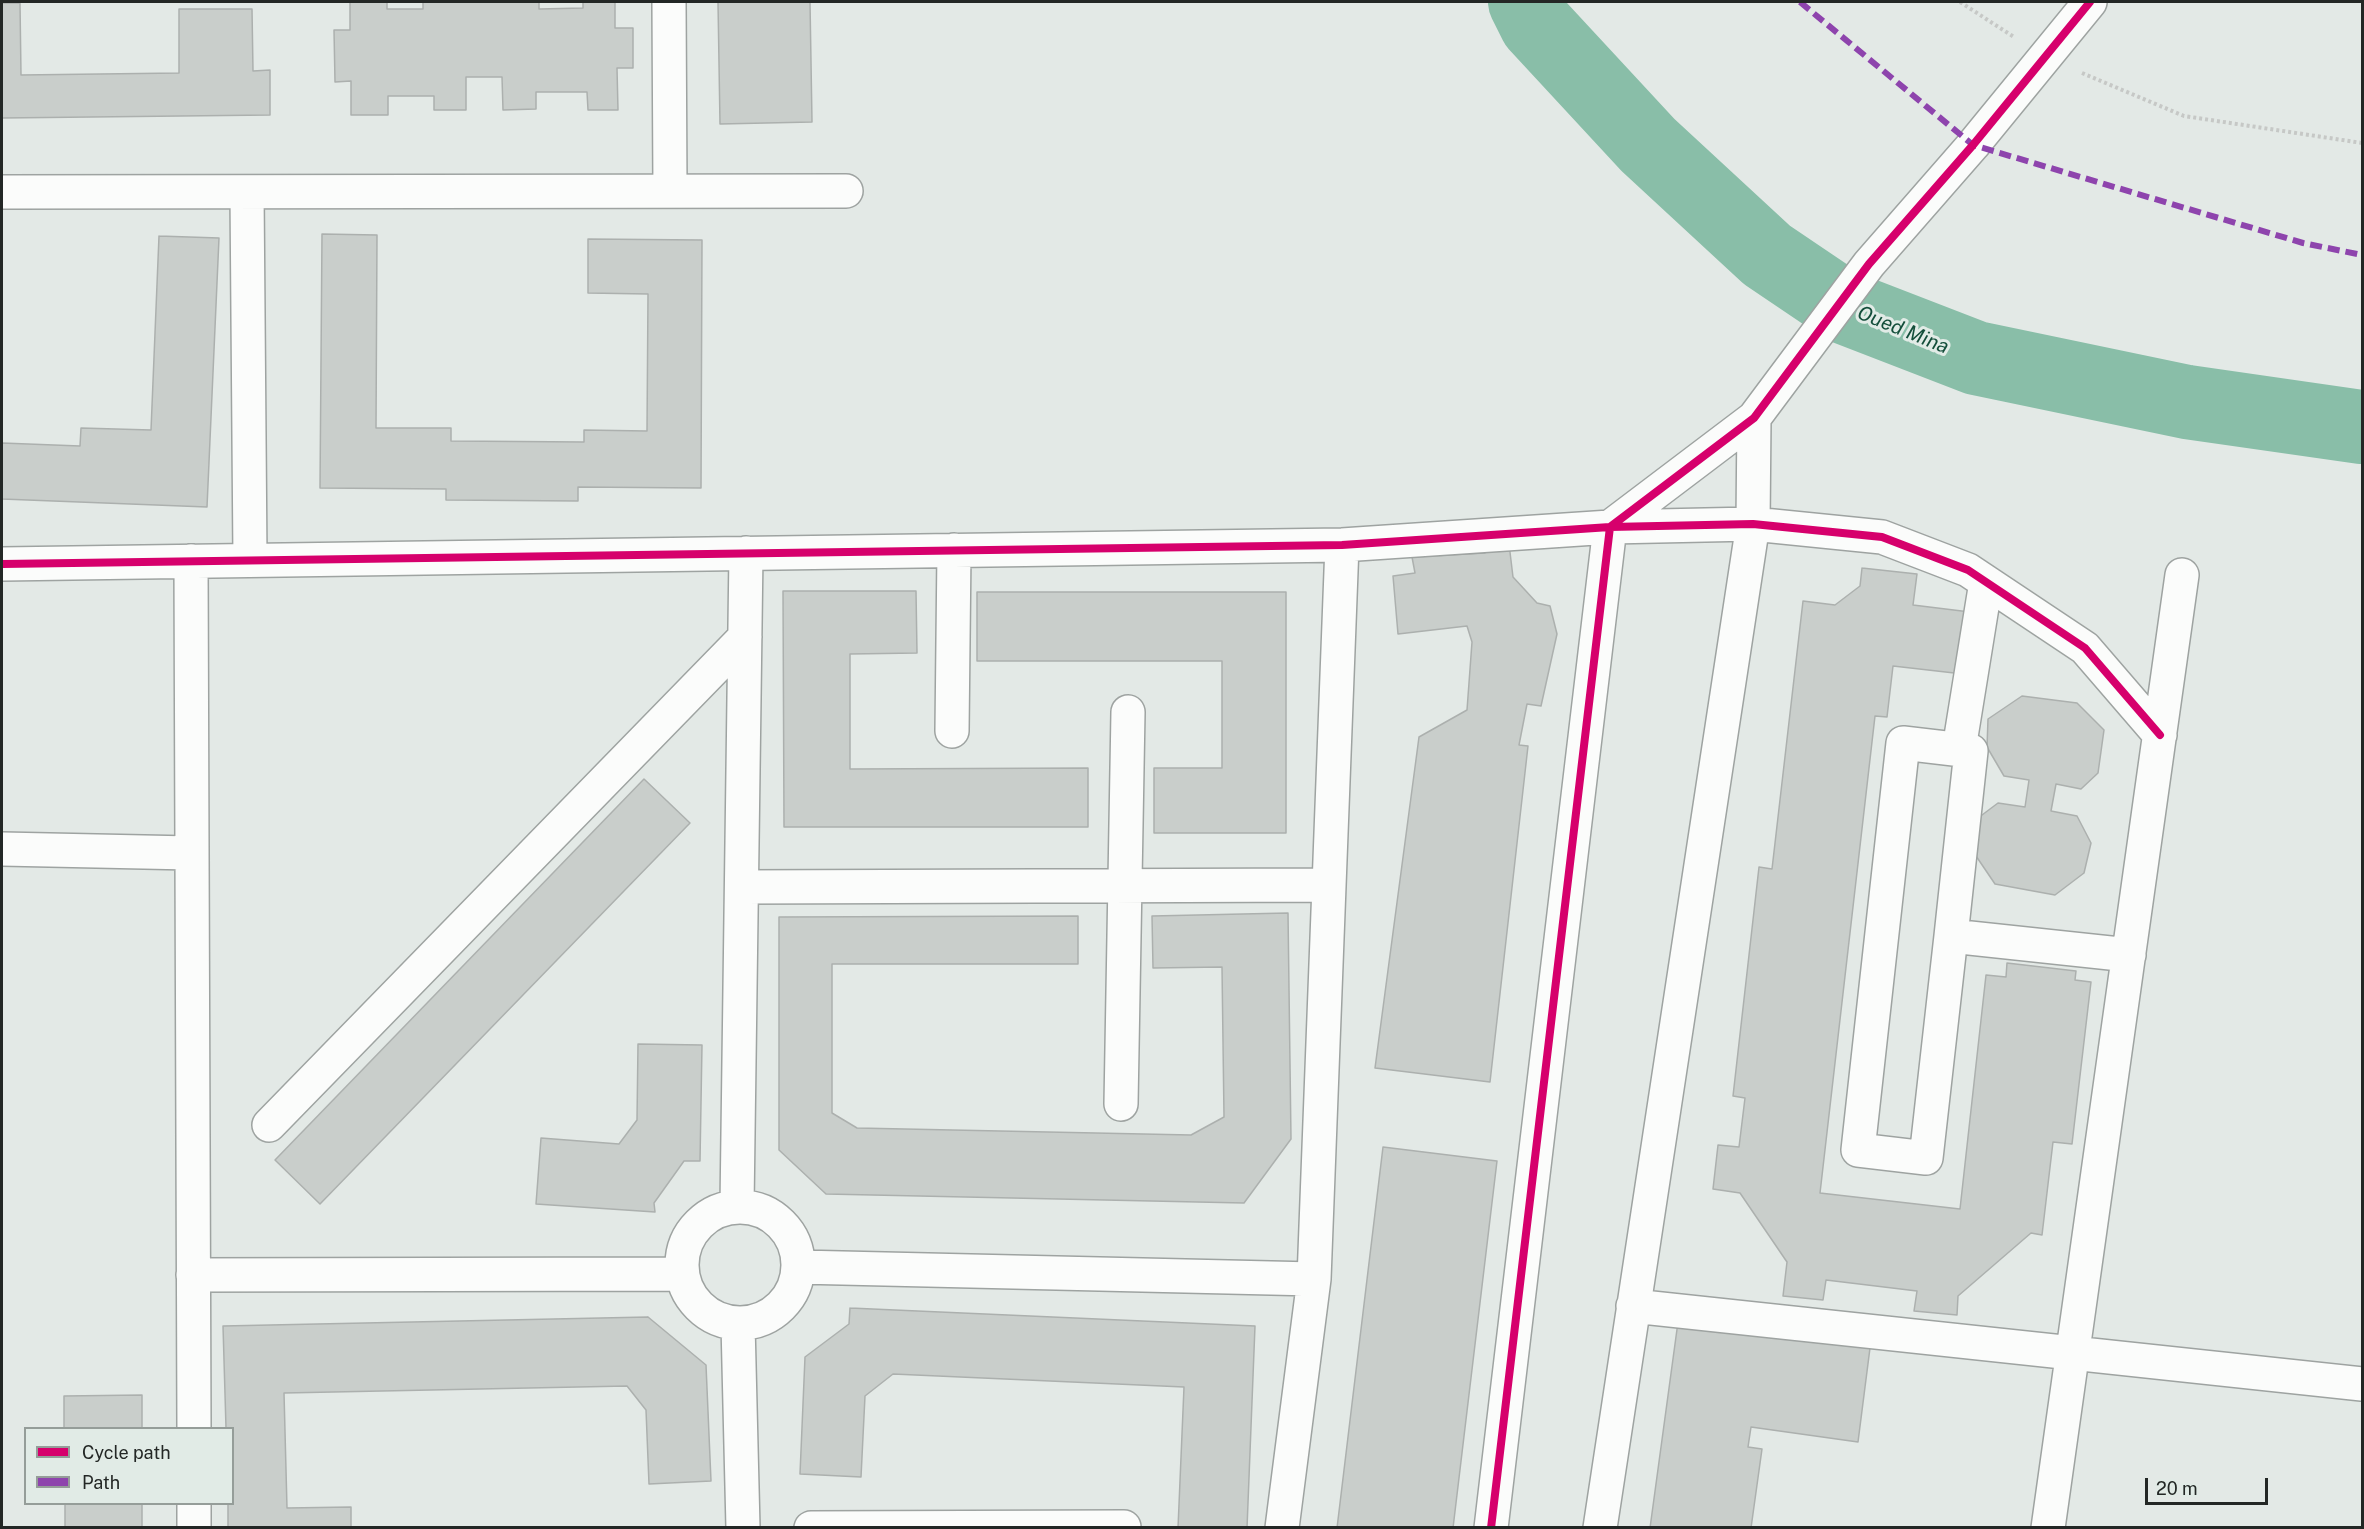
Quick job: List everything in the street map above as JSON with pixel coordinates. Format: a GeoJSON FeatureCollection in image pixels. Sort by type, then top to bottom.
{"type":"FeatureCollection","features":[{"type":"Feature","properties":{"kind":"street"},"geometry":{"type":"LineString","coordinates":[[669,2],[670,191]]}},
{"type":"Feature","properties":{"kind":"street"},"geometry":{"type":"LineString","coordinates":[[1491,1527],[1610,527],[1754,418],[1869,264],[1973,145],[2090,2]]}},
{"type":"Feature","properties":{"kind":"street"},"geometry":{"type":"LineString","coordinates":[[2,192],[846,191]]}},
{"type":"Feature","properties":{"kind":"street"},"geometry":{"type":"LineString","coordinates":[[248,192],[250,560]]}},
{"type":"Feature","properties":{"kind":"street"},"geometry":{"type":"LineString","coordinates":[[1600,1527],[1753,524],[1754,418]]}},
{"type":"Feature","properties":{"kind":"street"},"geometry":{"type":"LineString","coordinates":[[2,564],[1342,545],[1610,527],[1753,524],[1881,537],[1968,570],[2085,648],[2160,735]]}},
{"type":"Feature","properties":{"kind":"street"},"geometry":{"type":"LineString","coordinates":[[1282,1527],[1314,1279],[1342,545]]}},
{"type":"Feature","properties":{"kind":"street"},"geometry":{"type":"LineString","coordinates":[[952,731],[954,550]]}},
{"type":"Feature","properties":{"kind":"street"},"geometry":{"type":"LineString","coordinates":[[737,1206],[746,553]]}},
{"type":"Feature","properties":{"kind":"street"},"geometry":{"type":"LineString","coordinates":[[191,561],[194,1427]]}},
{"type":"Feature","properties":{"kind":"street"},"geometry":{"type":"LineString","coordinates":[[2048,1527],[2182,575]]}},
{"type":"Feature","properties":{"kind":"street"},"geometry":{"type":"LineString","coordinates":[[1959,749],[1986,582]]}},
{"type":"Feature","properties":{"kind":"street"},"geometry":{"type":"LineString","coordinates":[[269,1125],[745,637]]}},
{"type":"Feature","properties":{"kind":"street"},"geometry":{"type":"LineString","coordinates":[[1121,1104],[1128,712]]}},
{"type":"Feature","properties":{"kind":"street"},"geometry":{"type":"LineString","coordinates":[[1903,743],[1971,751],[1951,936],[1926,1158],[1858,1150],[1903,743]]}},
{"type":"Feature","properties":{"kind":"street"},"geometry":{"type":"LineString","coordinates":[[2,849],[191,853]]}},
{"type":"Feature","properties":{"kind":"street"},"geometry":{"type":"LineString","coordinates":[[742,887],[1329,885]]}},
{"type":"Feature","properties":{"kind":"street"},"geometry":{"type":"LineString","coordinates":[[1951,936],[2129,956]]}},
{"type":"Feature","properties":{"kind":"street"},"geometry":{"type":"LineString","coordinates":[[737,1206],[753,1207],[781,1223],[791,1236],[799,1267],[794,1289],[781,1308],[761,1320],[738,1324],[722,1321],[696,1303],[687,1290],[682,1274],[682,1254],[689,1236],[701,1221],[718,1211],[737,1206]]}},
{"type":"Feature","properties":{"kind":"street"},"geometry":{"type":"LineString","coordinates":[[799,1267],[1314,1279]]}},
{"type":"Feature","properties":{"kind":"street"},"geometry":{"type":"LineString","coordinates":[[193,1275],[682,1274]]}},
{"type":"Feature","properties":{"kind":"street"},"geometry":{"type":"LineString","coordinates":[[1633,1306],[2362,1384]]}},
{"type":"Feature","properties":{"kind":"street"},"geometry":{"type":"LineString","coordinates":[[738,1324],[743,1527]]}},
{"type":"Feature","properties":{"kind":"street"},"geometry":{"type":"LineString","coordinates":[[194,1505],[194,1527]]}},
{"type":"Feature","properties":{"kind":"street"},"geometry":{"type":"LineString","coordinates":[[811,1527],[1124,1527]]}},
{"type":"Feature","properties":{"kind":"path"},"geometry":{"type":"LineString","coordinates":[[1960,2],[2044,57],[2184,116],[2362,143]]}},
{"type":"Feature","properties":{"kind":"building"},"geometry":{"type":"Polygon","coordinates":[[[350,2],[387,2],[387,9],[423,9],[423,2],[539,2],[539,9],[583,8],[583,2],[615,2],[615,28],[633,28],[633,68],[617,68],[618,110],[588,110],[587,92],[536,92],[536,109],[503,110],[502,77],[466,77],[466,110],[434,110],[434,96],[388,96],[388,115],[351,115],[351,81],[335,82],[334,30],[350,30],[350,2]]]}},
{"type":"Feature","properties":{"kind":"building"},"geometry":{"type":"Polygon","coordinates":[[[718,2],[810,2],[812,122],[720,124],[718,2]]]}},
{"type":"Feature","properties":{"kind":"building"},"geometry":{"type":"Polygon","coordinates":[[[2,3],[20,3],[21,75],[179,73],[179,9],[252,9],[253,71],[270,70],[270,115],[2,118],[2,3]]]}},
{"type":"Feature","properties":{"kind":"building"},"geometry":{"type":"Polygon","coordinates":[[[322,234],[377,235],[376,428],[451,428],[451,441],[584,442],[584,430],[647,431],[648,294],[588,293],[588,239],[702,240],[701,488],[578,487],[578,501],[446,500],[446,489],[320,488],[322,234]]]}},
{"type":"Feature","properties":{"kind":"building"},"geometry":{"type":"Polygon","coordinates":[[[159,236],[219,238],[207,507],[2,499],[2,443],[80,446],[81,428],[151,430],[159,236]]]}},
{"type":"Feature","properties":{"kind":"building"},"geometry":{"type":"Polygon","coordinates":[[[1483,543],[1509,544],[1513,577],[1537,603],[1550,606],[1557,634],[1541,706],[1527,704],[1519,745],[1528,746],[1490,1082],[1375,1068],[1419,737],[1467,710],[1472,642],[1467,626],[1398,634],[1393,576],[1415,573],[1412,557],[1485,553],[1483,543]]]}},
{"type":"Feature","properties":{"kind":"building"},"geometry":{"type":"Polygon","coordinates":[[[1862,568],[1917,574],[1913,605],[1970,612],[1963,674],[1893,666],[1887,717],[1875,716],[1820,1193],[1960,1209],[1986,975],[2006,977],[2007,963],[2076,971],[2075,980],[2091,982],[2072,1144],[2053,1142],[2042,1235],[2031,1233],[1958,1296],[1957,1315],[1914,1311],[1917,1291],[1826,1280],[1823,1300],[1783,1296],[1787,1262],[1740,1193],[1713,1189],[1718,1145],[1739,1147],[1745,1098],[1733,1096],[1759,867],[1772,869],[1803,601],[1835,605],[1860,586],[1862,568]]]}},
{"type":"Feature","properties":{"kind":"building"},"geometry":{"type":"Polygon","coordinates":[[[783,591],[916,591],[917,653],[850,654],[850,769],[1088,768],[1088,827],[784,827],[783,591]]]}},
{"type":"Feature","properties":{"kind":"building"},"geometry":{"type":"Polygon","coordinates":[[[977,592],[1286,592],[1286,833],[1154,833],[1154,768],[1222,768],[1222,661],[977,661],[977,592]]]}},
{"type":"Feature","properties":{"kind":"building"},"geometry":{"type":"Polygon","coordinates":[[[2022,696],[2077,703],[2104,730],[2098,773],[2081,789],[2056,784],[2051,811],[2077,816],[2091,843],[2084,873],[2055,895],[1995,884],[1974,853],[1978,818],[1998,803],[2025,807],[2029,780],[2004,776],[1987,747],[1988,719],[2022,696]]]}},
{"type":"Feature","properties":{"kind":"building"},"geometry":{"type":"Polygon","coordinates":[[[644,779],[690,823],[320,1204],[275,1160],[644,779]]]}},
{"type":"Feature","properties":{"kind":"building"},"geometry":{"type":"Polygon","coordinates":[[[1288,913],[1291,1139],[1244,1203],[826,1194],[779,1150],[779,917],[1078,916],[1078,964],[832,964],[832,1113],[857,1128],[1191,1135],[1224,1117],[1222,967],[1153,968],[1152,916],[1288,913]]]}},
{"type":"Feature","properties":{"kind":"building"},"geometry":{"type":"Polygon","coordinates":[[[638,1044],[702,1045],[700,1161],[684,1161],[654,1203],[655,1212],[536,1204],[541,1138],[619,1144],[637,1120],[638,1044]]]}},
{"type":"Feature","properties":{"kind":"building"},"geometry":{"type":"Polygon","coordinates":[[[1383,1147],[1497,1161],[1453,1528],[1337,1528],[1383,1147]]]}},
{"type":"Feature","properties":{"kind":"building"},"geometry":{"type":"Polygon","coordinates":[[[850,1308],[1255,1326],[1247,1528],[1178,1528],[1184,1387],[893,1374],[865,1396],[861,1477],[800,1474],[805,1357],[849,1324],[850,1308]]]}},
{"type":"Feature","properties":{"kind":"building"},"geometry":{"type":"Polygon","coordinates":[[[648,1317],[706,1365],[711,1481],[649,1484],[646,1410],[627,1386],[284,1393],[287,1508],[351,1507],[351,1528],[228,1528],[228,1505],[234,1505],[234,1427],[226,1427],[223,1326],[648,1317]]]}},
{"type":"Feature","properties":{"kind":"building"},"geometry":{"type":"Polygon","coordinates":[[[1678,1322],[1870,1348],[1858,1442],[1751,1427],[1748,1447],[1762,1449],[1751,1528],[1650,1528],[1678,1322]]]}},
{"type":"Feature","properties":{"kind":"building"},"geometry":{"type":"Polygon","coordinates":[[[142,1395],[142,1427],[64,1427],[64,1396],[142,1395]]]}},
{"type":"Feature","properties":{"kind":"building"},"geometry":{"type":"Polygon","coordinates":[[[65,1505],[142,1505],[142,1528],[65,1528],[65,1505]]]}},
{"type":"Feature","properties":{"kind":"waterway","name":"Oued Mina"},"geometry":{"type":"LineString","coordinates":[[1525,2],[1536,24],[1648,145],[1767,255],[1844,307],[1976,358],[2187,402],[2362,427]]}},
{"type":"Feature","properties":{"kind":"marked path"},"geometry":{"type":"LineString","coordinates":[[1800,2],[1973,145],[2303,243],[2362,255]]}},
{"type":"Feature","properties":{"kind":"cycle path"},"geometry":{"type":"LineString","coordinates":[[1491,1528],[1610,527],[1754,418],[1869,264],[1973,145],[2090,2]]}},
{"type":"Feature","properties":{"kind":"cycle path"},"geometry":{"type":"LineString","coordinates":[[2,564],[1342,545],[1610,527],[1753,524],[1882,537],[1968,570],[2085,648],[2160,735]]}}]}
